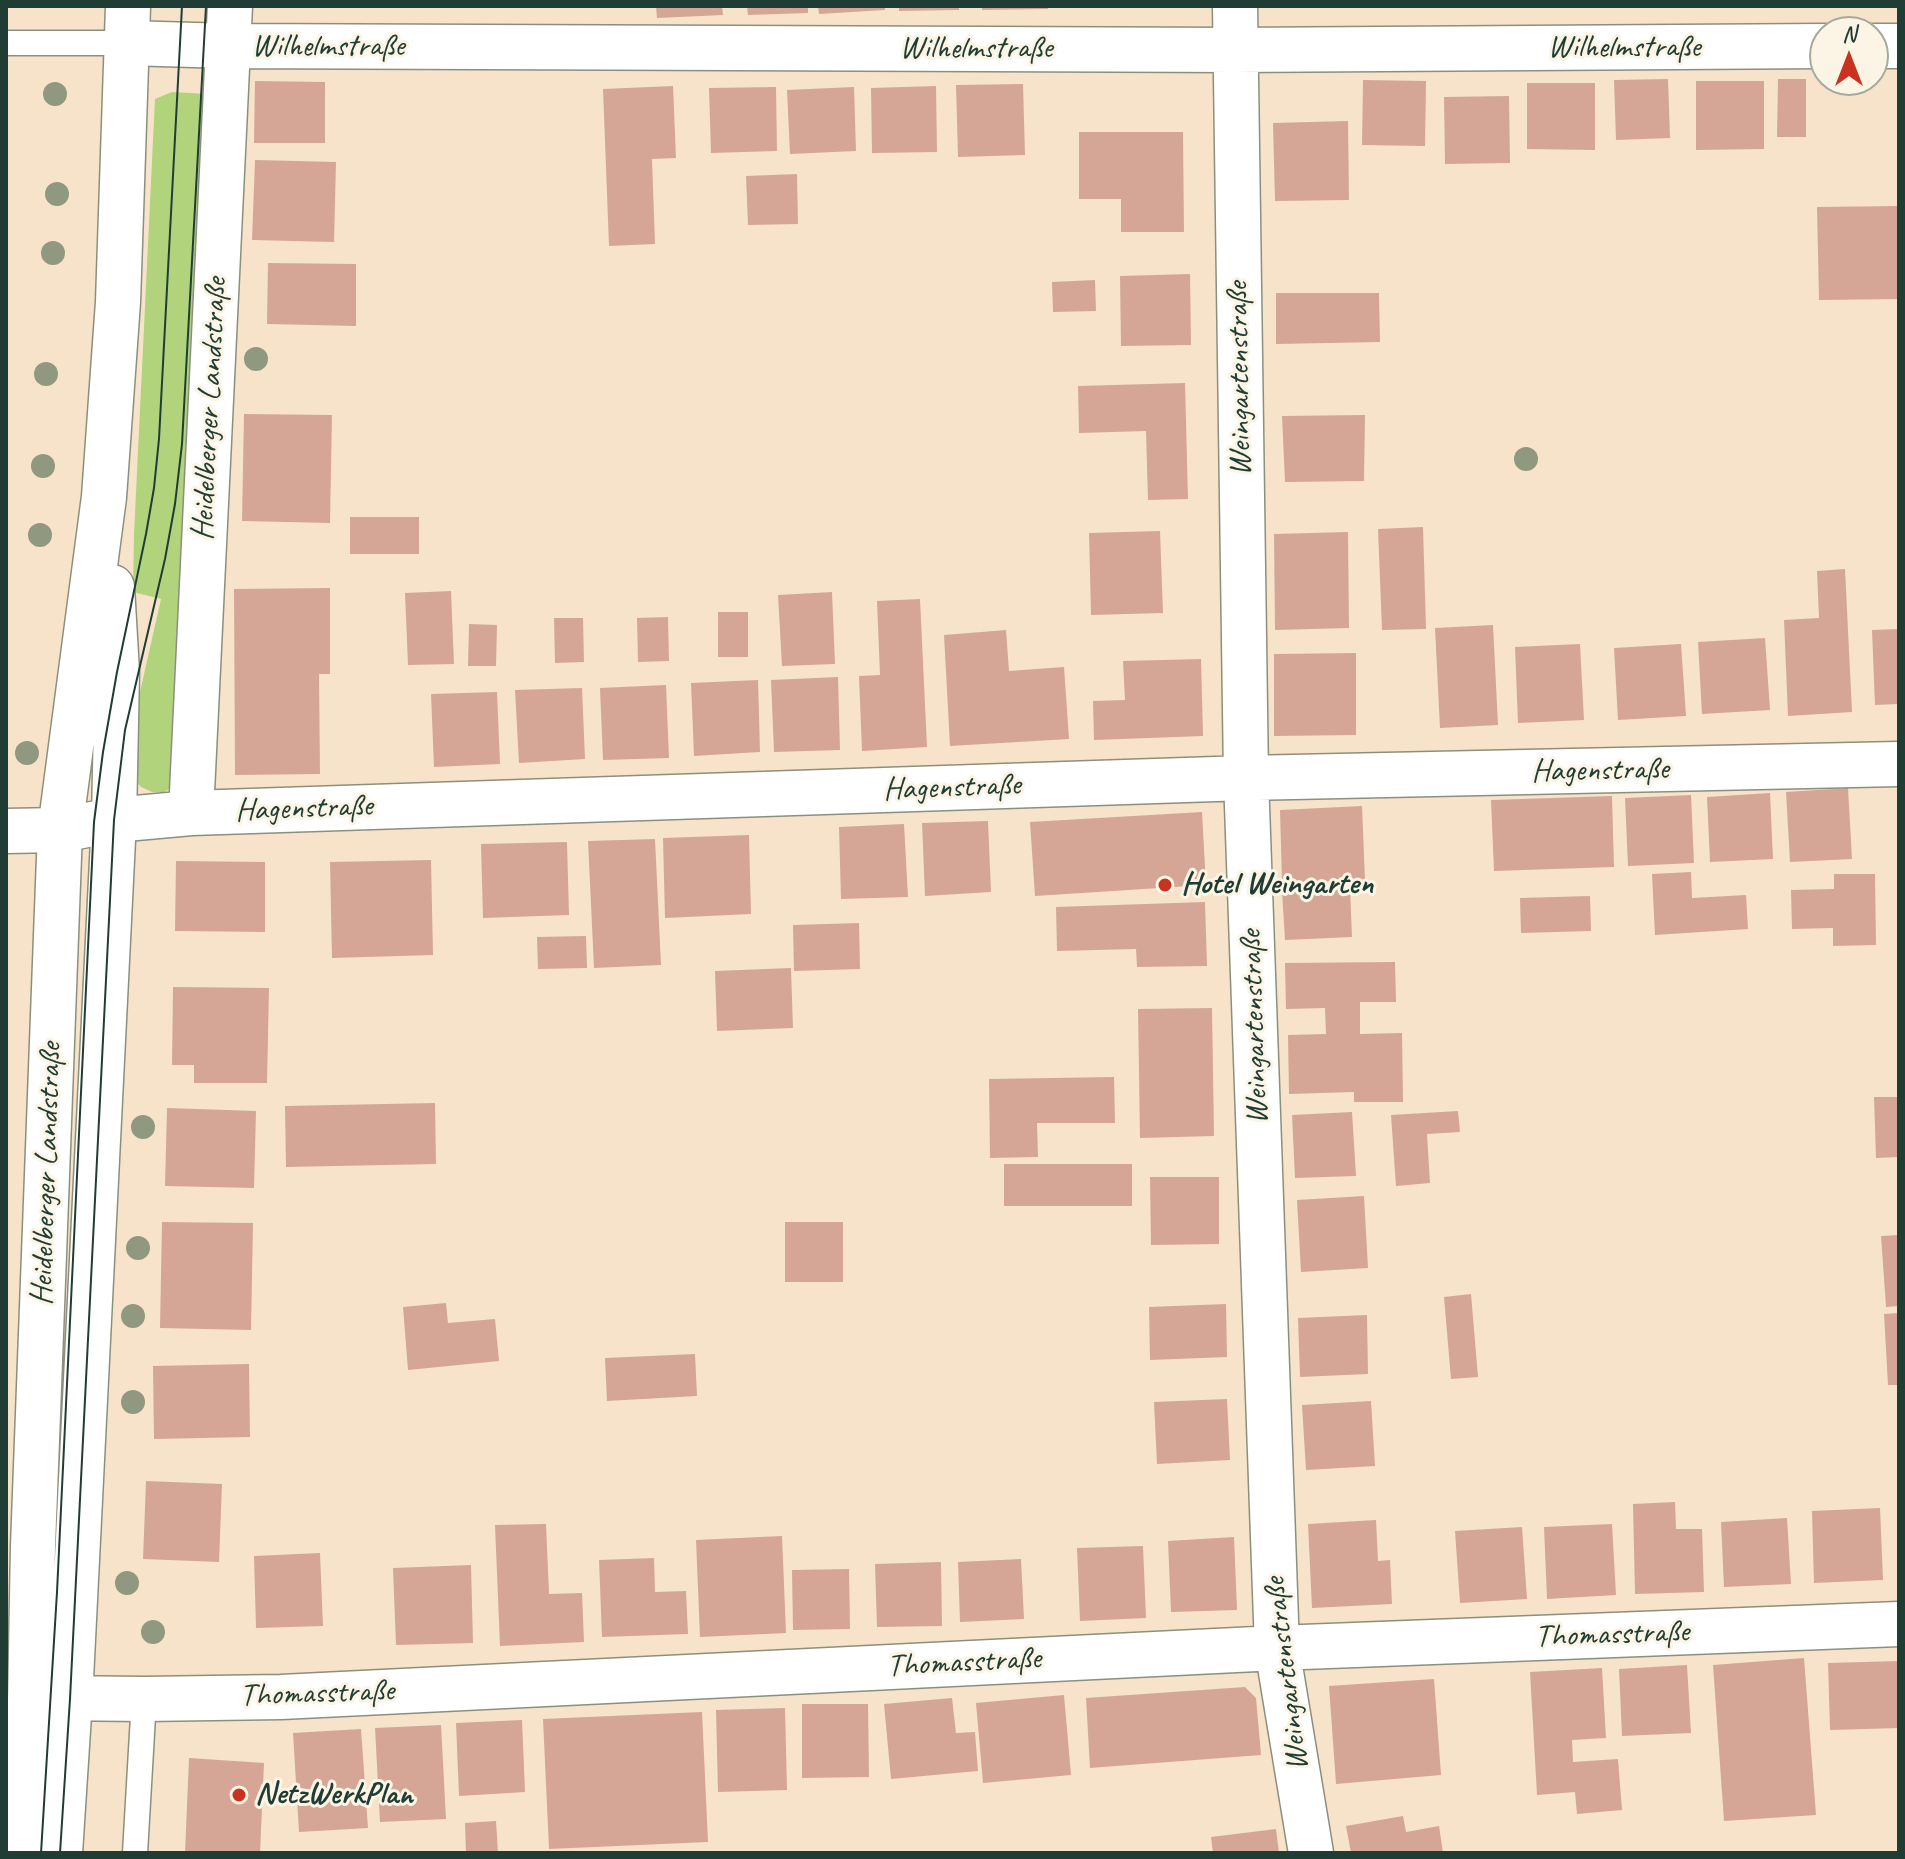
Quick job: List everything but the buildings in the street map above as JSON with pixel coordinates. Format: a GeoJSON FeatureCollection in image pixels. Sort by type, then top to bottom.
{"type":"FeatureCollection","features":[{"type":"Feature","properties":{"kind":"street","name":"Weingartenstraße"},"geometry":{"type":"LineString","coordinates":[[1235,6],[1246,778],[1277,1648],[1311,1853]]}},
{"type":"Feature","properties":{"kind":"street","name":"Wilhelmstraße"},"geometry":{"type":"LineString","coordinates":[[128,24],[1235,50],[1809,46]]}},
{"type":"Feature","properties":{"kind":"street","name":"Heidelberger Landstraße"},"geometry":{"type":"LineString","coordinates":[[60,1853],[50,1700],[19,1595],[60,830],[104,497],[118,302],[128,24]]}},
{"type":"Feature","properties":{"kind":"street","name":"Heidelberger Landstraße"},"geometry":{"type":"LineString","coordinates":[[191,813],[229,26]]}},
{"type":"Feature","properties":{"kind":"street","name":"Heidelberger Landstraße"},"geometry":{"type":"LineString","coordinates":[[22,1853],[50,1700],[75,1590],[114,820],[117,672],[104,497]]}},
{"type":"Feature","properties":{"kind":"street","name":"Hagenstraße"},"geometry":{"type":"LineString","coordinates":[[6,831],[60,830],[114,820],[191,813],[1246,778],[1899,764]]}},
{"type":"Feature","properties":{"kind":"street"},"geometry":{"type":"LineString","coordinates":[[19,1595],[75,1590]]}},
{"type":"Feature","properties":{"kind":"street","name":"Thomasstraße"},"geometry":{"type":"LineString","coordinates":[[50,1700],[281,1697],[1277,1648],[1899,1624]]}},
{"type":"Feature","properties":{"kind":"lane"},"geometry":{"type":"LineString","coordinates":[[6,43],[128,24]]}},
{"type":"Feature","properties":{"kind":"lane"},"geometry":{"type":"LineString","coordinates":[[135,1853],[144,1699]]}},
{"type":"Feature","properties":{"kind":"green space"},"geometry":{"type":"Polygon","coordinates":[[[172,92],[208,94],[173,787],[164,792],[152,792],[141,787],[133,778],[138,701],[161,599],[133,592],[134,534],[155,99],[172,92]]]}},
{"type":"Feature","properties":{"kind":"tram line"},"geometry":{"type":"LineString","coordinates":[[41,1853],[57,1592],[94,822],[117,672],[154,488],[182,6]]}},
{"type":"Feature","properties":{"kind":"tram line"},"geometry":{"type":"LineString","coordinates":[[60,1853],[114,820],[125,730],[165,559],[182,444],[206,6]]}},
{"type":"Feature","properties":{"kind":"place","name":"Hotel Weingarten"},"geometry":{"type":"Point","coordinates":[1165,885]}},
{"type":"Feature","properties":{"kind":"place","name":"NetzWerkPlan"},"geometry":{"type":"Point","coordinates":[239,1795]}}]}
